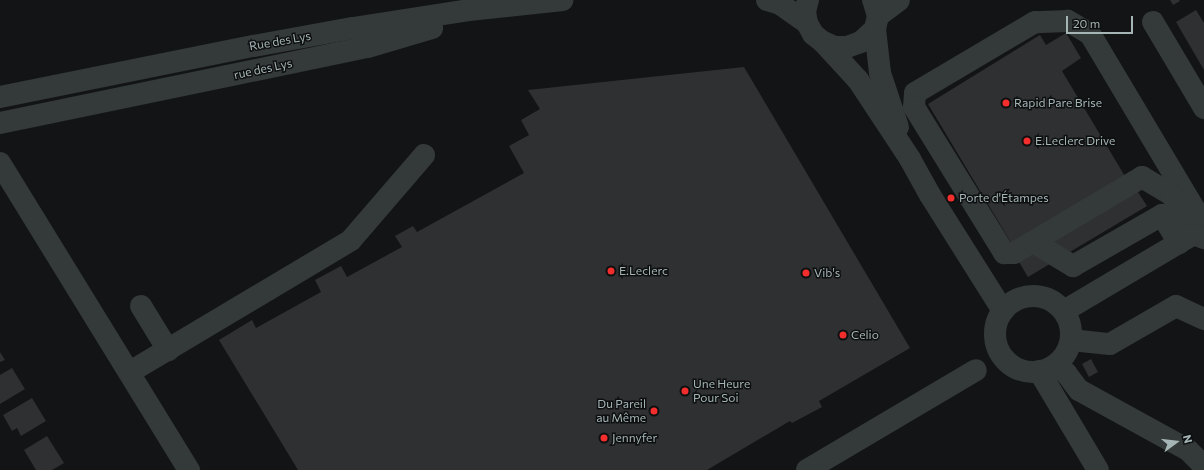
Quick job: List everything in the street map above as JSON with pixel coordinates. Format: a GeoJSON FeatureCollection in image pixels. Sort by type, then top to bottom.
{"type":"FeatureCollection","features":[{"type":"Feature","properties":{"kind":"street","name":"Rue des Lys"},"geometry":{"type":"LineString","coordinates":[[0,97],[254,46],[446,14],[562,0]]}},
{"type":"Feature","properties":{"kind":"street"},"geometry":{"type":"LineString","coordinates":[[767,0],[780,4],[807,23]]}},
{"type":"Feature","properties":{"kind":"street"},"geometry":{"type":"LineString","coordinates":[[808,0],[805,11],[807,23],[813,34],[823,42],[858,80],[910,160],[1002,311]]}},
{"type":"Feature","properties":{"kind":"street"},"geometry":{"type":"LineString","coordinates":[[823,42],[835,47],[847,47],[861,42],[875,15],[899,0]]}},
{"type":"Feature","properties":{"kind":"street","name":"rue des Lys"},"geometry":{"type":"LineString","coordinates":[[0,123],[368,47],[421,30],[524,4]]}},
{"type":"Feature","properties":{"kind":"street"},"geometry":{"type":"LineString","coordinates":[[875,15],[880,73],[910,160]]}},
{"type":"Feature","properties":{"kind":"street"},"geometry":{"type":"LineString","coordinates":[[1068,21],[1090,34],[1197,234],[1172,195],[1142,177],[1014,253],[1004,253],[914,107],[915,93],[1035,22],[1068,21]]}},
{"type":"Feature","properties":{"kind":"street"},"geometry":{"type":"LineString","coordinates":[[1153,22],[1204,108]]}},
{"type":"Feature","properties":{"kind":"street"},"geometry":{"type":"LineString","coordinates":[[130,372],[351,240],[424,155]]}},
{"type":"Feature","properties":{"kind":"street"},"geometry":{"type":"LineString","coordinates":[[0,163],[189,470]]}},
{"type":"Feature","properties":{"kind":"street"},"geometry":{"type":"LineString","coordinates":[[1033,242],[1073,266],[1162,215],[1197,234]]}},
{"type":"Feature","properties":{"kind":"street"},"geometry":{"type":"LineString","coordinates":[[1064,311],[1197,234]]}},
{"type":"Feature","properties":{"kind":"street"},"geometry":{"type":"LineString","coordinates":[[1034,295],[1050,300],[1064,311],[1069,321],[1071,340],[1064,356],[1047,368],[1030,372],[1017,369],[1007,362],[999,351],[995,340],[995,328],[1002,311],[1014,300],[1024,296],[1034,295]]}},
{"type":"Feature","properties":{"kind":"street"},"geometry":{"type":"LineString","coordinates":[[141,306],[168,350]]}},
{"type":"Feature","properties":{"kind":"street"},"geometry":{"type":"LineString","coordinates":[[1071,340],[1110,344],[1176,306],[1204,319]]}},
{"type":"Feature","properties":{"kind":"street"},"geometry":{"type":"LineString","coordinates":[[1047,368],[1066,373],[1079,390],[1188,450],[1204,466]]}},
{"type":"Feature","properties":{"kind":"street"},"geometry":{"type":"LineString","coordinates":[[1047,368],[1098,470]]}},
{"type":"Feature","properties":{"kind":"street"},"geometry":{"type":"LineString","coordinates":[[807,470],[976,370]]}},
{"type":"Feature","properties":{"kind":"building"},"geometry":{"type":"Polygon","coordinates":[[[1170,0],[1179,0],[1180,1],[1173,5],[1170,0]]]}},
{"type":"Feature","properties":{"kind":"building"},"geometry":{"type":"Polygon","coordinates":[[[1196,10],[1204,23],[1204,70],[1176,22],[1196,10]]]}},
{"type":"Feature","properties":{"kind":"building","name":"E.Leclerc Drive"},"geometry":{"type":"Polygon","coordinates":[[[1066,33],[1081,58],[1062,71],[1126,178],[1134,186],[1147,206],[1028,277],[1016,257],[1013,246],[928,104],[1040,35],[1046,45],[1066,33]]]}},
{"type":"Feature","properties":{"kind":"building","name":"E.Leclerc"},"geometry":{"type":"Polygon","coordinates":[[[744,67],[910,348],[819,401],[822,407],[792,423],[790,421],[707,470],[298,470],[219,340],[252,320],[256,328],[321,292],[315,280],[341,266],[347,277],[402,247],[395,236],[413,226],[417,232],[524,173],[509,146],[529,135],[521,120],[540,109],[528,90],[744,67]]]}},
{"type":"Feature","properties":{"kind":"building"},"geometry":{"type":"Polygon","coordinates":[[[0,352],[5,360],[0,362],[0,352]]]}},
{"type":"Feature","properties":{"kind":"building"},"geometry":{"type":"Polygon","coordinates":[[[1091,359],[1098,372],[1089,377],[1082,364],[1091,359]]]}},
{"type":"Feature","properties":{"kind":"building"},"geometry":{"type":"Polygon","coordinates":[[[12,368],[25,389],[0,404],[0,375],[12,368]]]}},
{"type":"Feature","properties":{"kind":"building"},"geometry":{"type":"Polygon","coordinates":[[[32,398],[46,421],[21,436],[17,428],[12,431],[3,415],[32,398]]]}},
{"type":"Feature","properties":{"kind":"building"},"geometry":{"type":"Polygon","coordinates":[[[47,436],[64,463],[52,470],[36,470],[24,450],[47,436]]]}},
{"type":"Feature","properties":{"kind":"place","name":"Rapid Pare Brise"},"geometry":{"type":"Point","coordinates":[1006,103]}},
{"type":"Feature","properties":{"kind":"place","name":"E.Leclerc Drive"},"geometry":{"type":"Point","coordinates":[1027,141]}},
{"type":"Feature","properties":{"kind":"place","name":"Porte d'Étampes"},"geometry":{"type":"Point","coordinates":[951,198]}},
{"type":"Feature","properties":{"kind":"place","name":"E.Leclerc"},"geometry":{"type":"Point","coordinates":[611,271]}},
{"type":"Feature","properties":{"kind":"place","name":"Vib's"},"geometry":{"type":"Point","coordinates":[806,273]}},
{"type":"Feature","properties":{"kind":"place","name":"Celio"},"geometry":{"type":"Point","coordinates":[843,335]}},
{"type":"Feature","properties":{"kind":"place","name":"Une Heure Pour Soi"},"geometry":{"type":"Point","coordinates":[685,391]}},
{"type":"Feature","properties":{"kind":"place","name":"Du Pareil au Même"},"geometry":{"type":"Point","coordinates":[654,411]}},
{"type":"Feature","properties":{"kind":"place","name":"Jennyfer"},"geometry":{"type":"Point","coordinates":[604,438]}}]}
